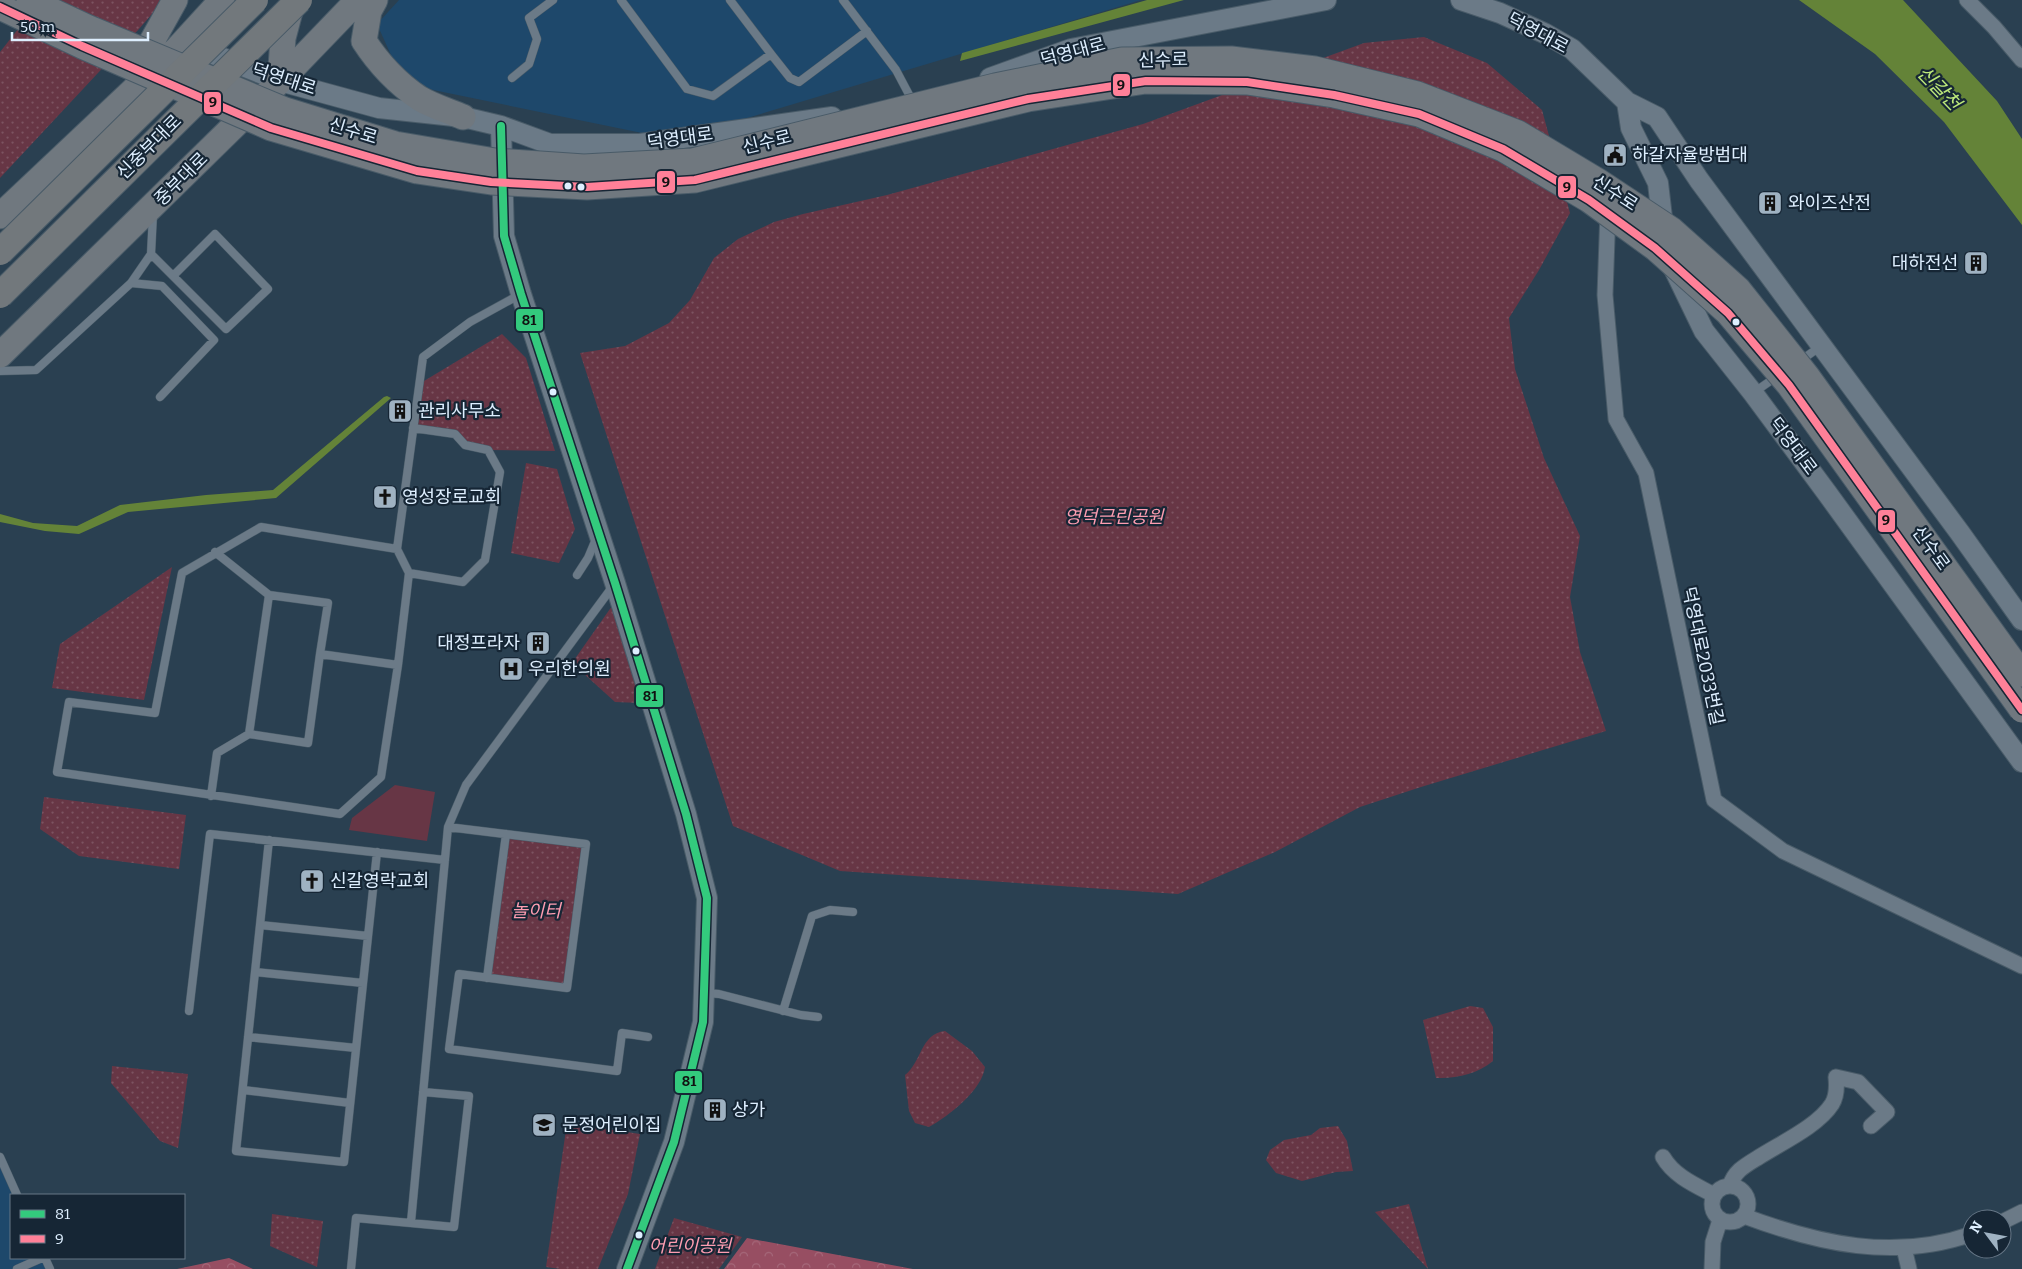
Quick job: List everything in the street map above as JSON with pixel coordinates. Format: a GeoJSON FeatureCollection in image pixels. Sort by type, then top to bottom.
{"type":"FeatureCollection","features":[{"type":"Feature","properties":{"kind":"highway","name":"신중부대로"},"geometry":{"type":"LineString","coordinates":[[0,252],[255,0]]}},
{"type":"Feature","properties":{"kind":"highway","name":"신중부대로"},"geometry":{"type":"LineString","coordinates":[[0,295],[299,0]]}},
{"type":"Feature","properties":{"kind":"main road"},"geometry":{"type":"LineString","coordinates":[[0,11],[9,0]]}},
{"type":"Feature","properties":{"kind":"main road","name":"신수로"},"geometry":{"type":"LineString","coordinates":[[29,0],[89,28],[285,110],[395,144],[495,161],[584,167],[693,161],[995,86],[1122,60],[1231,59],[1314,70],[1417,94],[1518,133],[1598,181],[1672,230],[1738,289],[1807,376],[2022,674]]}},
{"type":"Feature","properties":{"kind":"main road"},"geometry":{"type":"LineString","coordinates":[[116,106],[175,0]]}},
{"type":"Feature","properties":{"kind":"main road"},"geometry":{"type":"LineString","coordinates":[[0,216],[183,42],[222,0]]}},
{"type":"Feature","properties":{"kind":"main road"},"geometry":{"type":"LineString","coordinates":[[280,81],[283,38],[293,0]]}},
{"type":"Feature","properties":{"kind":"main road","name":"중부대로"},"geometry":{"type":"LineString","coordinates":[[0,355],[280,81],[358,0]]}},
{"type":"Feature","properties":{"kind":"main road"},"geometry":{"type":"LineString","coordinates":[[375,0],[369,11],[364,41],[376,60],[420,98],[463,117]]}},
{"type":"Feature","properties":{"kind":"main road","name":"신수로"},"geometry":{"type":"LineString","coordinates":[[0,7],[82,46],[271,128],[417,170],[491,182],[587,187],[695,180],[1028,99],[1146,81],[1247,82],[1334,95],[1419,114],[1503,149],[1589,200],[1655,248],[1728,313],[1789,385],[2022,710]]}},
{"type":"Feature","properties":{"kind":"street","name":"덕영대로"},"geometry":{"type":"LineString","coordinates":[[183,42],[280,81],[379,108],[463,117],[501,126],[550,144],[640,144],[914,105],[1071,49],[1326,0]]}},
{"type":"Feature","properties":{"kind":"street","name":"덕영대로"},"geometry":{"type":"LineString","coordinates":[[1461,0],[1500,13],[1544,33],[1572,50],[1627,102],[1657,117],[1699,180],[1960,533],[2022,620]]}},
{"type":"Feature","properties":{"kind":"street"},"geometry":{"type":"LineString","coordinates":[[1967,0],[2022,60]]}},
{"type":"Feature","properties":{"kind":"street","name":"덕영대로"},"geometry":{"type":"LineString","coordinates":[[1627,102],[1631,128],[1658,183],[1666,254],[1704,331],[1753,393],[2022,762]]}},
{"type":"Feature","properties":{"kind":"street"},"geometry":{"type":"LineString","coordinates":[[501,126],[504,236],[615,583],[686,814],[707,898],[703,1022],[674,1142],[627,1269]]}},
{"type":"Feature","properties":{"kind":"street"},"geometry":{"type":"LineString","coordinates":[[504,236],[508,203],[522,168],[550,144]]}},
{"type":"Feature","properties":{"kind":"street","name":"덕영대로2033번길"},"geometry":{"type":"LineString","coordinates":[[1606,178],[1609,226],[1605,295],[1616,419],[1646,473],[1714,800],[1783,851],[2022,966]]}},
{"type":"Feature","properties":{"kind":"street"},"geometry":{"type":"LineString","coordinates":[[1730,1186],[1732,1178],[1740,1168],[1797,1133],[1827,1110],[1836,1096],[1836,1078],[1858,1082],[1887,1112],[1871,1126]]}},
{"type":"Feature","properties":{"kind":"street"},"geometry":{"type":"LineString","coordinates":[[1663,1157],[1668,1165],[1677,1173],[1714,1195]]}},
{"type":"Feature","properties":{"kind":"street"},"geometry":{"type":"LineString","coordinates":[[1730,1186],[1746,1194],[1749,1206],[1744,1216],[1736,1222],[1720,1220],[1712,1206],[1714,1195],[1724,1187],[1730,1186]]}},
{"type":"Feature","properties":{"kind":"street"},"geometry":{"type":"LineString","coordinates":[[1744,1216],[1782,1231],[1850,1246],[1904,1248],[1936,1244],[1962,1237]]}},
{"type":"Feature","properties":{"kind":"street"},"geometry":{"type":"LineString","coordinates":[[1712,1269],[1713,1242],[1720,1220]]}},
{"type":"Feature","properties":{"kind":"street"},"geometry":{"type":"LineString","coordinates":[[1904,1248],[1909,1269]]}},
{"type":"Feature","properties":{"kind":"lane"},"geometry":{"type":"LineString","coordinates":[[512,78],[530,64],[537,39],[529,18],[553,0]]}},
{"type":"Feature","properties":{"kind":"lane"},"geometry":{"type":"LineString","coordinates":[[621,0],[687,89],[712,96],[771,54]]}},
{"type":"Feature","properties":{"kind":"lane"},"geometry":{"type":"LineString","coordinates":[[730,0],[790,78],[799,82],[867,31]]}},
{"type":"Feature","properties":{"kind":"lane"},"geometry":{"type":"LineString","coordinates":[[844,0],[896,70],[914,105]]}},
{"type":"Feature","properties":{"kind":"lane"},"geometry":{"type":"LineString","coordinates":[[0,371],[36,370],[131,282],[151,254],[153,206]]}},
{"type":"Feature","properties":{"kind":"lane"},"geometry":{"type":"LineString","coordinates":[[160,397],[214,340],[268,289],[215,234],[173,276]]}},
{"type":"Feature","properties":{"kind":"lane"},"geometry":{"type":"LineString","coordinates":[[151,254],[226,329]]}},
{"type":"Feature","properties":{"kind":"lane"},"geometry":{"type":"LineString","coordinates":[[131,282],[162,286],[214,340]]}},
{"type":"Feature","properties":{"kind":"lane"},"geometry":{"type":"LineString","coordinates":[[397,549],[261,527],[215,552],[182,573],[155,713],[70,702],[57,772],[340,814],[381,777],[409,573],[397,549],[423,357],[470,322],[521,294]]}},
{"type":"Feature","properties":{"kind":"lane"},"geometry":{"type":"LineString","coordinates":[[1791,367],[1821,346]]}},
{"type":"Feature","properties":{"kind":"lane"},"geometry":{"type":"LineString","coordinates":[[1753,393],[1784,372]]}},
{"type":"Feature","properties":{"kind":"lane"},"geometry":{"type":"LineString","coordinates":[[409,573],[464,582],[485,560],[500,472],[488,450],[465,445],[455,434],[413,428]]}},
{"type":"Feature","properties":{"kind":"lane"},"geometry":{"type":"LineString","coordinates":[[577,575],[588,558],[599,534]]}},
{"type":"Feature","properties":{"kind":"lane"},"geometry":{"type":"LineString","coordinates":[[211,796],[217,753],[249,734],[308,742],[328,603],[269,595],[215,552]]}},
{"type":"Feature","properties":{"kind":"lane"},"geometry":{"type":"LineString","coordinates":[[410,1222],[448,827],[466,785],[615,583]]}},
{"type":"Feature","properties":{"kind":"lane"},"geometry":{"type":"LineString","coordinates":[[249,734],[269,595]]}},
{"type":"Feature","properties":{"kind":"lane"},"geometry":{"type":"LineString","coordinates":[[320,654],[398,664]]}},
{"type":"Feature","properties":{"kind":"lane"},"geometry":{"type":"LineString","coordinates":[[448,827],[586,844],[567,988],[459,974],[449,1050],[617,1070],[622,1034],[648,1037]]}},
{"type":"Feature","properties":{"kind":"lane"},"geometry":{"type":"LineString","coordinates":[[189,1012],[210,834],[445,860]]}},
{"type":"Feature","properties":{"kind":"lane"},"geometry":{"type":"LineString","coordinates":[[487,978],[506,834]]}},
{"type":"Feature","properties":{"kind":"lane"},"geometry":{"type":"LineString","coordinates":[[269,840],[236,1151],[344,1162],[377,852]]}},
{"type":"Feature","properties":{"kind":"lane"},"geometry":{"type":"LineString","coordinates":[[783,1011],[812,916],[830,910],[853,912]]}},
{"type":"Feature","properties":{"kind":"lane"},"geometry":{"type":"LineString","coordinates":[[260,925],[368,936]]}},
{"type":"Feature","properties":{"kind":"lane"},"geometry":{"type":"LineString","coordinates":[[255,972],[363,984]]}},
{"type":"Feature","properties":{"kind":"lane"},"geometry":{"type":"LineString","coordinates":[[704,992],[783,1011],[818,1017]]}},
{"type":"Feature","properties":{"kind":"lane"},"geometry":{"type":"LineString","coordinates":[[248,1037],[356,1048]]}},
{"type":"Feature","properties":{"kind":"lane"},"geometry":{"type":"LineString","coordinates":[[242,1090],[350,1102]]}},
{"type":"Feature","properties":{"kind":"lane"},"geometry":{"type":"LineString","coordinates":[[351,1269],[356,1218],[454,1227],[469,1096],[423,1092]]}},
{"type":"Feature","properties":{"kind":"lane"},"geometry":{"type":"LineString","coordinates":[[0,1157],[17,1194]]}},
{"type":"Feature","properties":{"kind":"lane"},"geometry":{"type":"LineString","coordinates":[[18,1269],[41,1259]]}},
{"type":"Feature","properties":{"kind":"shaded area"},"geometry":{"type":"Polygon","coordinates":[[[399,0],[1141,0],[704,131],[647,134],[404,84],[377,24],[399,0]]]}},
{"type":"Feature","properties":{"kind":"shaded area"},"geometry":{"type":"Polygon","coordinates":[[[0,1157],[17,1194],[10,1194],[10,1259],[45,1259],[50,1269],[0,1269],[0,1157]]]}},
{"type":"Feature","properties":{"kind":"green space"},"geometry":{"type":"Polygon","coordinates":[[[41,0],[164,0],[0,178],[0,52],[41,0]]]}},
{"type":"Feature","properties":{"kind":"green space","name":"영덕근린공원"},"geometry":{"type":"Polygon","coordinates":[[[1424,37],[1487,63],[1542,110],[1570,213],[1539,270],[1509,318],[1515,369],[1544,458],[1580,536],[1570,597],[1580,652],[1606,731],[1360,807],[1275,852],[1178,894],[840,871],[733,826],[580,353],[625,346],[669,323],[690,300],[714,258],[738,239],[774,222],[887,195],[1143,124],[1364,43],[1424,37]]]}},
{"type":"Feature","properties":{"kind":"green space"},"geometry":{"type":"Polygon","coordinates":[[[502,334],[526,358],[555,451],[488,450],[465,445],[455,434],[413,428],[419,384],[502,334]]]}},
{"type":"Feature","properties":{"kind":"green space"},"geometry":{"type":"Polygon","coordinates":[[[526,463],[557,469],[575,529],[559,563],[511,553],[526,463]]]}},
{"type":"Feature","properties":{"kind":"green space"},"geometry":{"type":"Polygon","coordinates":[[[172,567],[144,700],[52,688],[60,644],[172,567]]]}},
{"type":"Feature","properties":{"kind":"green space"},"geometry":{"type":"Polygon","coordinates":[[[612,606],[641,703],[615,702],[572,663],[612,606]]]}},
{"type":"Feature","properties":{"kind":"green space"},"geometry":{"type":"Polygon","coordinates":[[[395,785],[435,792],[427,841],[349,830],[352,818],[395,785]]]}},
{"type":"Feature","properties":{"kind":"green space"},"geometry":{"type":"Polygon","coordinates":[[[44,797],[186,815],[179,869],[79,856],[40,829],[44,797]]]}},
{"type":"Feature","properties":{"kind":"green space","name":"놀이터"},"geometry":{"type":"Polygon","coordinates":[[[506,834],[586,844],[567,988],[487,978],[506,834]]]}},
{"type":"Feature","properties":{"kind":"green space"},"geometry":{"type":"Polygon","coordinates":[[[1470,1006],[1483,1008],[1493,1027],[1493,1061],[1487,1066],[1466,1075],[1436,1078],[1423,1020],[1470,1006]]]}},
{"type":"Feature","properties":{"kind":"green space"},"geometry":{"type":"Polygon","coordinates":[[[945,1031],[972,1051],[985,1067],[978,1085],[963,1102],[929,1127],[915,1123],[909,1111],[905,1075],[911,1070],[931,1037],[945,1031]]]}},
{"type":"Feature","properties":{"kind":"green space"},"geometry":{"type":"Polygon","coordinates":[[[112,1066],[188,1074],[178,1148],[160,1141],[111,1083],[112,1066]]]}},
{"type":"Feature","properties":{"kind":"green space"},"geometry":{"type":"Polygon","coordinates":[[[567,1123],[640,1134],[628,1194],[598,1269],[546,1267],[567,1123]]]}},
{"type":"Feature","properties":{"kind":"green space"},"geometry":{"type":"Polygon","coordinates":[[[1338,1126],[1347,1141],[1353,1171],[1336,1172],[1302,1181],[1276,1173],[1266,1160],[1270,1150],[1284,1140],[1311,1135],[1320,1128],[1338,1126]]]}},
{"type":"Feature","properties":{"kind":"green space"},"geometry":{"type":"Polygon","coordinates":[[[1409,1204],[1428,1269],[1375,1212],[1409,1204]]]}},
{"type":"Feature","properties":{"kind":"green space"},"geometry":{"type":"Polygon","coordinates":[[[272,1214],[323,1221],[317,1267],[270,1246],[272,1214]]]}},
{"type":"Feature","properties":{"kind":"green space","name":"어린이공원"},"geometry":{"type":"Polygon","coordinates":[[[674,1218],[742,1237],[719,1269],[655,1269],[674,1218]]]}},
{"type":"Feature","properties":{"kind":"green space"},"geometry":{"type":"Polygon","coordinates":[[[747,1238],[913,1269],[724,1269],[747,1238]]]}},
{"type":"Feature","properties":{"kind":"green space"},"geometry":{"type":"Polygon","coordinates":[[[229,1258],[253,1269],[177,1269],[229,1258]]]}},
{"type":"Feature","properties":{"kind":"water"},"geometry":{"type":"Polygon","coordinates":[[[1147,0],[1184,0],[960,61],[962,53],[1147,0]]]}},
{"type":"Feature","properties":{"kind":"water","name":"신갈천"},"geometry":{"type":"Polygon","coordinates":[[[1799,0],[1903,0],[1997,101],[2022,139],[2022,225],[1944,122],[1875,54],[1799,0]]]}},
{"type":"Feature","properties":{"kind":"water"},"geometry":{"type":"Polygon","coordinates":[[[387,396],[391,398],[276,498],[128,512],[79,534],[45,531],[0,522],[0,514],[33,523],[77,526],[120,505],[206,495],[273,490],[387,396]]]}},
{"type":"Feature","properties":{"kind":"transit line","name":"9"},"geometry":{"type":"LineString","coordinates":[[0,7],[82,46],[271,128],[417,171],[491,182],[587,187],[695,180],[1028,99],[1146,81],[1247,82],[1334,95],[1419,114],[1503,149],[1589,200],[1655,248],[1728,313],[1789,385],[2022,710]]}},
{"type":"Feature","properties":{"kind":"transit line","name":"81"},"geometry":{"type":"LineString","coordinates":[[501,126],[504,236],[615,583],[686,814],[707,898],[703,1022],[674,1142],[627,1269]]}},
{"type":"Feature","properties":{"kind":"place","name":"하갈자율방범대"},"geometry":{"type":"Point","coordinates":[1615,155]}},
{"type":"Feature","properties":{"kind":"place","name":"와이즈산전"},"geometry":{"type":"Point","coordinates":[1770,203]}},
{"type":"Feature","properties":{"kind":"place","name":"대하전선"},"geometry":{"type":"Point","coordinates":[1976,263]}},
{"type":"Feature","properties":{"kind":"place","name":"관리사무소"},"geometry":{"type":"Point","coordinates":[400,411]}},
{"type":"Feature","properties":{"kind":"place","name":"영성장로교회"},"geometry":{"type":"Point","coordinates":[385,497]}},
{"type":"Feature","properties":{"kind":"place","name":"대정프라자"},"geometry":{"type":"Point","coordinates":[538,643]}},
{"type":"Feature","properties":{"kind":"place","name":"우리한의원"},"geometry":{"type":"Point","coordinates":[511,669]}},
{"type":"Feature","properties":{"kind":"place","name":"신갈영락교회"},"geometry":{"type":"Point","coordinates":[312,881]}},
{"type":"Feature","properties":{"kind":"place","name":"상가"},"geometry":{"type":"Point","coordinates":[715,1110]}},
{"type":"Feature","properties":{"kind":"place","name":"문정어린이집"},"geometry":{"type":"Point","coordinates":[544,1125]}}]}
